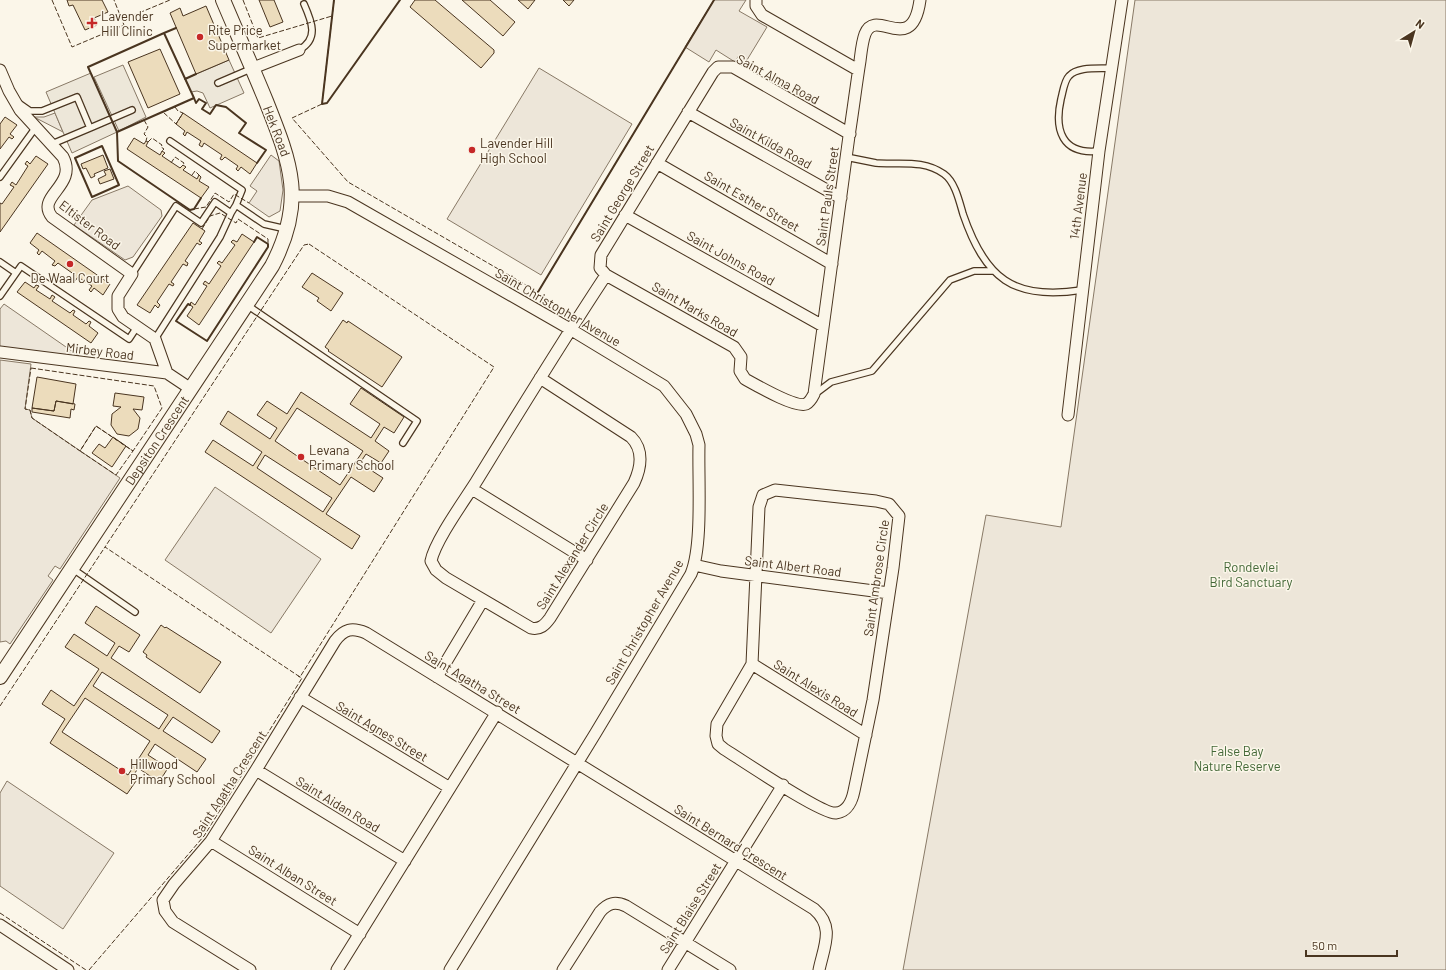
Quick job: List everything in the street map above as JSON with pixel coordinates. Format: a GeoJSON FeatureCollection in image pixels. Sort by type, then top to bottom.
{"type":"FeatureCollection","features":[{"type":"Feature","properties":{"kind":"street","name":"Hek Road"},"geometry":{"type":"LineString","coordinates":[[223,0],[287,156],[292,196]]}},
{"type":"Feature","properties":{"kind":"street"},"geometry":{"type":"LineString","coordinates":[[756,0],[756,6],[762,15],[858,70]]}},
{"type":"Feature","properties":{"kind":"street","name":"Saint Pauls Street"},"geometry":{"type":"LineString","coordinates":[[823,326],[858,70],[865,35],[867,30],[877,26],[902,29],[908,28],[916,19],[920,0]]}},
{"type":"Feature","properties":{"kind":"street","name":"14th Avenue"},"geometry":{"type":"LineString","coordinates":[[1068,415],[1099,151],[1122,0]]}},
{"type":"Feature","properties":{"kind":"street"},"geometry":{"type":"LineString","coordinates":[[252,68],[299,50]]}},
{"type":"Feature","properties":{"kind":"street","name":"Saint Alma Road"},"geometry":{"type":"LineString","coordinates":[[688,112],[713,72],[718,67],[733,67],[850,134]]}},
{"type":"Feature","properties":{"kind":"street","name":"Eltister Road"},"geometry":{"type":"LineString","coordinates":[[0,70],[13,100],[63,156],[66,163],[67,172],[65,178],[49,200],[47,207],[48,212],[52,217],[132,274]]}},
{"type":"Feature","properties":{"kind":"street","name":"Saint George Street"},"geometry":{"type":"LineString","coordinates":[[606,275],[600,268],[600,258],[688,112]]}},
{"type":"Feature","properties":{"kind":"street","name":"Saint Kilda Road"},"geometry":{"type":"LineString","coordinates":[[688,112],[841,198]]}},
{"type":"Feature","properties":{"kind":"street","name":"Saint Esther Street"},"geometry":{"type":"LineString","coordinates":[[657,163],[832,264]]}},
{"type":"Feature","properties":{"kind":"street","name":"Depsiton Crescent"},"geometry":{"type":"LineString","coordinates":[[0,676],[272,266],[288,230],[292,196]]}},
{"type":"Feature","properties":{"kind":"street","name":"Saint Christopher Avenue"},"geometry":{"type":"LineString","coordinates":[[292,196],[328,196],[348,202],[570,329],[664,386],[677,400],[692,424],[699,445],[697,534],[694,565],[577,764],[450,970]]}},
{"type":"Feature","properties":{"kind":"street","name":"Saint Johns Road"},"geometry":{"type":"LineString","coordinates":[[625,216],[823,326]]}},
{"type":"Feature","properties":{"kind":"street"},"geometry":{"type":"LineString","coordinates":[[132,274],[121,289],[117,302],[123,317],[155,339],[167,373]]}},
{"type":"Feature","properties":{"kind":"street"},"geometry":{"type":"LineString","coordinates":[[570,329],[606,275]]}},
{"type":"Feature","properties":{"kind":"street","name":"Saint Marks Road"},"geometry":{"type":"LineString","coordinates":[[606,275],[734,347],[741,357],[740,371],[745,379],[799,404],[809,402],[814,394]]}},
{"type":"Feature","properties":{"kind":"street"},"geometry":{"type":"LineString","coordinates":[[814,394],[823,326]]}},
{"type":"Feature","properties":{"kind":"street","name":"Saint Alexander Circle"},"geometry":{"type":"LineString","coordinates":[[540,378],[621,429],[637,442],[640,456],[638,474],[587,560],[550,618],[540,628],[531,628],[446,578],[436,570],[431,561],[436,549],[472,489],[570,329]]}},
{"type":"Feature","properties":{"kind":"street","name":"Mirbey Road"},"geometry":{"type":"LineString","coordinates":[[0,352],[167,373],[191,389]]}},
{"type":"Feature","properties":{"kind":"street"},"geometry":{"type":"LineString","coordinates":[[472,489],[587,560]]}},
{"type":"Feature","properties":{"kind":"street","name":"Saint Ambrose Circle"},"geometry":{"type":"LineString","coordinates":[[774,490],[845,497],[889,504],[899,516],[899,526],[889,593],[866,735],[852,799],[849,805],[839,812],[829,812],[718,744],[716,736],[717,724],[752,664],[756,576],[759,507],[763,495],[774,490]]}},
{"type":"Feature","properties":{"kind":"street","name":"Saint Albert Road"},"geometry":{"type":"LineString","coordinates":[[694,565],[756,576],[889,593]]}},
{"type":"Feature","properties":{"kind":"street"},"geometry":{"type":"LineString","coordinates":[[437,677],[484,600]]}},
{"type":"Feature","properties":{"kind":"street","name":"Saint Agatha Street"},"geometry":{"type":"LineString","coordinates":[[353,629],[366,633],[497,712],[577,764]]}},
{"type":"Feature","properties":{"kind":"street","name":"Saint Agatha Crescent"},"geometry":{"type":"LineString","coordinates":[[246,969],[173,922],[167,916],[163,906],[163,900],[167,893],[211,841],[335,641],[341,634],[353,629]]}},
{"type":"Feature","properties":{"kind":"street","name":"Saint Alexis Road"},"geometry":{"type":"LineString","coordinates":[[752,664],[866,735]]}},
{"type":"Feature","properties":{"kind":"street","name":"Saint Agnes Street"},"geometry":{"type":"LineString","coordinates":[[300,697],[450,788]]}},
{"type":"Feature","properties":{"kind":"street"},"geometry":{"type":"LineString","coordinates":[[337,970],[497,712]]}},
{"type":"Feature","properties":{"kind":"street","name":"Saint Bernard Crescent"},"geometry":{"type":"LineString","coordinates":[[577,764],[814,909],[824,919],[826,932],[819,970]]}},
{"type":"Feature","properties":{"kind":"street","name":"Saint Aidan Road"},"geometry":{"type":"LineString","coordinates":[[256,770],[405,861]]}},
{"type":"Feature","properties":{"kind":"street"},"geometry":{"type":"LineString","coordinates":[[736,861],[783,785]]}},
{"type":"Feature","properties":{"kind":"street","name":"Saint Alban Street"},"geometry":{"type":"LineString","coordinates":[[211,841],[360,934]]}},
{"type":"Feature","properties":{"kind":"street","name":"Saint Blaise Street"},"geometry":{"type":"LineString","coordinates":[[668,970],[736,861]]}},
{"type":"Feature","properties":{"kind":"street"},"geometry":{"type":"LineString","coordinates":[[563,970],[600,912],[604,907],[614,903],[626,906],[730,970]]}},
{"type":"Feature","properties":{"kind":"street"},"geometry":{"type":"LineString","coordinates":[[0,925],[68,970]]}},
{"type":"Feature","properties":{"kind":"lane"},"geometry":{"type":"LineString","coordinates":[[299,50],[309,42],[312,36],[312,22],[304,4]]}},
{"type":"Feature","properties":{"kind":"lane"},"geometry":{"type":"LineString","coordinates":[[218,83],[252,68]]}},
{"type":"Feature","properties":{"kind":"lane"},"geometry":{"type":"LineString","coordinates":[[1099,151],[1084,152],[1067,143],[1060,130],[1060,104],[1069,76],[1075,72],[1084,70],[1111,68]]}},
{"type":"Feature","properties":{"kind":"lane"},"geometry":{"type":"LineString","coordinates":[[13,100],[30,111],[42,111],[77,97],[90,128]]}},
{"type":"Feature","properties":{"kind":"lane"},"geometry":{"type":"LineString","coordinates":[[52,144],[132,110]]}},
{"type":"Feature","properties":{"kind":"lane"},"geometry":{"type":"LineString","coordinates":[[0,177],[36,127]]}},
{"type":"Feature","properties":{"kind":"lane"},"geometry":{"type":"LineString","coordinates":[[155,339],[220,237],[242,190],[170,141]]}},
{"type":"Feature","properties":{"kind":"lane"},"geometry":{"type":"LineString","coordinates":[[846,157],[875,162],[918,163],[938,170],[946,175],[952,183],[978,248],[993,271],[1009,284],[1023,289],[1060,294],[1082,290]]}},
{"type":"Feature","properties":{"kind":"lane"},"geometry":{"type":"LineString","coordinates":[[132,274],[176,206],[201,223],[215,202],[231,213]]}},
{"type":"Feature","properties":{"kind":"lane"},"geometry":{"type":"LineString","coordinates":[[236,205],[264,224],[288,230]]}},
{"type":"Feature","properties":{"kind":"lane"},"geometry":{"type":"LineString","coordinates":[[0,262],[16,273]]}},
{"type":"Feature","properties":{"kind":"lane"},"geometry":{"type":"LineString","coordinates":[[0,296],[21,266],[129,339],[138,327]]}},
{"type":"Feature","properties":{"kind":"lane"},"geometry":{"type":"LineString","coordinates":[[814,394],[831,382],[872,371],[950,280],[974,271],[993,271]]}},
{"type":"Feature","properties":{"kind":"lane"},"geometry":{"type":"LineString","coordinates":[[247,305],[417,421],[403,443]]}},
{"type":"Feature","properties":{"kind":"lane"},"geometry":{"type":"LineString","coordinates":[[72,568],[135,612]]}},
{"type":"Feature","properties":{"kind":"green space"},"geometry":{"type":"Polygon","coordinates":[[[714,0],[746,0],[739,11],[767,27],[747,60],[739,55],[735,62],[716,50],[709,62],[685,47],[714,0]]]}},
{"type":"Feature","properties":{"kind":"green space","name":"False Bay Nature Reserve"},"geometry":{"type":"Polygon","coordinates":[[[1135,0],[1446,0],[1446,970],[903,970],[986,515],[1061,527],[1135,0]]]}},
{"type":"Feature","properties":{"kind":"green space"},"geometry":{"type":"Polygon","coordinates":[[[539,68],[632,124],[541,275],[447,219],[539,68]]]}},
{"type":"Feature","properties":{"kind":"green space"},"geometry":{"type":"Polygon","coordinates":[[[55,113],[63,132],[34,117],[44,117],[55,113]]]}},
{"type":"Feature","properties":{"kind":"green space"},"geometry":{"type":"Polygon","coordinates":[[[271,155],[279,161],[283,190],[280,211],[269,217],[249,203],[257,191],[250,186],[271,155]]]}},
{"type":"Feature","properties":{"kind":"green space"},"geometry":{"type":"Polygon","coordinates":[[[128,186],[161,210],[162,216],[133,257],[125,260],[74,225],[92,200],[128,186]]]}},
{"type":"Feature","properties":{"kind":"green space"},"geometry":{"type":"Polygon","coordinates":[[[4,304],[79,357],[0,347],[0,309],[4,304]]]}},
{"type":"Feature","properties":{"kind":"green space"},"geometry":{"type":"Polygon","coordinates":[[[0,360],[31,364],[25,409],[30,410],[32,418],[120,478],[60,569],[55,566],[48,576],[53,580],[10,644],[6,641],[0,642],[0,360]]]}},
{"type":"Feature","properties":{"kind":"green space"},"geometry":{"type":"Polygon","coordinates":[[[215,487],[321,559],[271,633],[165,560],[215,487]]]}},
{"type":"Feature","properties":{"kind":"green space"},"geometry":{"type":"Polygon","coordinates":[[[7,781],[114,853],[63,929],[0,886],[0,793],[7,781]]]}},
{"type":"Feature","properties":{"kind":"shaded area"},"geometry":{"type":"Polygon","coordinates":[[[229,60],[244,93],[210,108],[203,93],[197,91],[191,92],[185,79],[229,60]]]}},
{"type":"Feature","properties":{"kind":"shaded area"},"geometry":{"type":"Polygon","coordinates":[[[123,65],[146,117],[119,131],[94,77],[123,65]]]}},
{"type":"Feature","properties":{"kind":"shaded area"},"geometry":{"type":"Polygon","coordinates":[[[91,73],[117,132],[72,153],[46,92],[91,73]]]}},
{"type":"Feature","properties":{"kind":"building"},"geometry":{"type":"Polygon","coordinates":[[[67,0],[102,0],[108,12],[94,18],[97,25],[85,30],[73,5],[69,6],[67,0]]]}},
{"type":"Feature","properties":{"kind":"building"},"geometry":{"type":"Polygon","coordinates":[[[259,0],[274,0],[283,22],[270,27],[259,0]]]}},
{"type":"Feature","properties":{"kind":"building"},"geometry":{"type":"Polygon","coordinates":[[[415,0],[435,0],[494,50],[494,53],[481,68],[410,7],[415,0]]]}},
{"type":"Feature","properties":{"kind":"building"},"geometry":{"type":"Polygon","coordinates":[[[462,0],[490,0],[515,22],[503,36],[462,0]]]}},
{"type":"Feature","properties":{"kind":"building"},"geometry":{"type":"Polygon","coordinates":[[[518,0],[535,0],[528,9],[518,0]]]}},
{"type":"Feature","properties":{"kind":"building"},"geometry":{"type":"Polygon","coordinates":[[[563,0],[574,0],[569,6],[563,0]]]}},
{"type":"Feature","properties":{"kind":"building"},"geometry":{"type":"Polygon","coordinates":[[[206,6],[229,60],[196,74],[170,13],[180,8],[183,16],[206,6]]]}},
{"type":"Feature","properties":{"kind":"building"},"geometry":{"type":"Polygon","coordinates":[[[160,49],[180,94],[148,108],[128,62],[160,49]]]}},
{"type":"Feature","properties":{"kind":"building"},"geometry":{"type":"Polygon","coordinates":[[[183,113],[257,163],[250,174],[241,167],[238,171],[236,169],[238,166],[225,157],[222,160],[220,159],[222,155],[204,143],[202,147],[199,145],[201,141],[187,132],[185,136],[183,134],[185,131],[176,124],[183,113]]]}},
{"type":"Feature","properties":{"kind":"building"},"geometry":{"type":"Polygon","coordinates":[[[5,117],[17,125],[10,134],[14,137],[12,139],[9,137],[0,149],[0,124],[5,117]]]}},
{"type":"Feature","properties":{"kind":"building"},"geometry":{"type":"Polygon","coordinates":[[[134,138],[144,144],[146,141],[148,142],[146,146],[160,155],[162,151],[165,153],[162,156],[180,168],[183,165],[186,167],[183,170],[197,179],[199,175],[201,177],[199,181],[209,187],[201,198],[127,149],[134,138]]]}},
{"type":"Feature","properties":{"kind":"building"},"geometry":{"type":"Polygon","coordinates":[[[103,155],[108,168],[94,174],[95,176],[91,178],[86,168],[83,169],[81,164],[103,155]]]}},
{"type":"Feature","properties":{"kind":"building"},"geometry":{"type":"Polygon","coordinates":[[[36,156],[48,164],[0,232],[0,203],[2,204],[14,187],[10,185],[12,182],[16,185],[28,166],[25,164],[27,161],[30,164],[36,156]]]}},
{"type":"Feature","properties":{"kind":"building"},"geometry":{"type":"Polygon","coordinates":[[[110,169],[114,179],[100,184],[98,179],[106,175],[104,171],[110,169]]]}},
{"type":"Feature","properties":{"kind":"building"},"geometry":{"type":"Polygon","coordinates":[[[193,223],[205,231],[199,241],[202,243],[200,245],[197,243],[185,261],[188,263],[187,266],[183,264],[171,282],[174,284],[173,286],[169,284],[157,302],[160,305],[158,308],[155,305],[150,313],[137,305],[193,223]]]}},
{"type":"Feature","properties":{"kind":"building","name":"De Waal Court"},"geometry":{"type":"Polygon","coordinates":[[[37,233],[110,284],[103,295],[94,288],[91,292],[89,290],[92,286],[78,277],[75,281],[73,279],[75,275],[58,263],[55,266],[52,265],[55,261],[42,251],[39,255],[37,253],[39,250],[30,243],[37,233]]]}},
{"type":"Feature","properties":{"kind":"building"},"geometry":{"type":"Polygon","coordinates":[[[242,234],[254,242],[199,325],[187,316],[193,307],[190,305],[191,302],[195,305],[207,286],[203,284],[205,281],[209,284],[221,266],[217,263],[219,261],[222,263],[235,245],[231,242],[233,240],[237,242],[242,234]]]}},
{"type":"Feature","properties":{"kind":"building"},"geometry":{"type":"Polygon","coordinates":[[[312,273],[343,293],[331,311],[317,301],[319,298],[302,287],[312,273]]]}},
{"type":"Feature","properties":{"kind":"building","name":"De Waal Court"},"geometry":{"type":"Polygon","coordinates":[[[25,282],[34,288],[36,285],[39,286],[36,290],[50,299],[52,295],[55,297],[52,301],[70,313],[73,310],[75,311],[73,315],[86,324],[89,321],[91,322],[89,326],[98,333],[91,343],[17,292],[25,282]]]}},
{"type":"Feature","properties":{"kind":"building"},"geometry":{"type":"Polygon","coordinates":[[[343,320],[347,323],[348,321],[402,357],[382,387],[328,351],[329,350],[325,347],[343,320]]]}},
{"type":"Feature","properties":{"kind":"building"},"geometry":{"type":"Polygon","coordinates":[[[37,377],[76,384],[73,404],[56,401],[54,411],[32,408],[37,377]]]}},
{"type":"Feature","properties":{"kind":"building"},"geometry":{"type":"Polygon","coordinates":[[[361,388],[404,417],[394,433],[384,427],[375,441],[389,451],[381,463],[366,454],[360,463],[383,478],[374,492],[351,477],[326,514],[360,536],[352,549],[205,452],[213,440],[253,466],[262,452],[220,424],[228,411],[270,439],[277,428],[257,415],[267,401],[287,414],[301,392],[371,438],[380,424],[350,404],[361,388]],[[297,408],[275,441],[340,485],[363,451],[297,408]],[[265,455],[257,468],[323,512],[332,498],[265,455]]]}},
{"type":"Feature","properties":{"kind":"building"},"geometry":{"type":"Polygon","coordinates":[[[115,393],[144,397],[142,410],[133,409],[140,418],[138,429],[129,436],[117,434],[111,425],[112,414],[121,407],[113,406],[115,393]]]}},
{"type":"Feature","properties":{"kind":"building"},"geometry":{"type":"Polygon","coordinates":[[[56,401],[75,404],[74,410],[71,409],[70,418],[32,412],[32,408],[54,411],[56,401]]]}},
{"type":"Feature","properties":{"kind":"building"},"geometry":{"type":"Polygon","coordinates":[[[113,437],[126,446],[112,467],[92,453],[99,444],[105,448],[113,437]]]}},
{"type":"Feature","properties":{"kind":"building"},"geometry":{"type":"Polygon","coordinates":[[[96,606],[140,635],[129,652],[119,646],[111,658],[220,731],[212,743],[173,717],[163,731],[206,759],[197,772],[155,744],[148,755],[168,768],[159,782],[138,768],[132,778],[136,781],[127,794],[50,743],[65,719],[42,704],[51,690],[74,706],[99,669],[65,647],[74,634],[107,656],[115,643],[85,623],[96,606]],[[102,672],[93,686],[159,729],[168,715],[102,672]],[[85,698],[62,732],[128,775],[150,741],[85,698]]]}},
{"type":"Feature","properties":{"kind":"building"},"geometry":{"type":"Polygon","coordinates":[[[161,625],[221,662],[200,693],[146,657],[147,655],[143,652],[161,625]]]}},
{"type":"Feature","properties":{"kind":"fence"},"geometry":{"type":"LineString","coordinates":[[52,0],[72,47],[124,25],[114,0]]}},
{"type":"Feature","properties":{"kind":"fence"},"geometry":{"type":"LineString","coordinates":[[121,18],[122,20],[170,0]]}},
{"type":"Feature","properties":{"kind":"fence"},"geometry":{"type":"LineString","coordinates":[[243,0],[258,38],[332,16]]}},
{"type":"Feature","properties":{"kind":"fence"},"geometry":{"type":"LineString","coordinates":[[334,0],[322,104],[292,118],[348,182],[538,292],[714,0]]}},
{"type":"Feature","properties":{"kind":"fence"},"geometry":{"type":"LineString","coordinates":[[175,107],[178,111],[183,113],[176,124],[163,112],[175,107]]}},
{"type":"Feature","properties":{"kind":"fence"},"geometry":{"type":"LineString","coordinates":[[144,120],[148,127],[144,134],[147,137],[146,141]]}},
{"type":"Feature","properties":{"kind":"fence"},"geometry":{"type":"LineString","coordinates":[[148,142],[152,138],[162,145],[161,147],[164,149],[162,151]]}},
{"type":"Feature","properties":{"kind":"fence"},"geometry":{"type":"LineString","coordinates":[[171,163],[175,157],[184,163],[183,165]]}},
{"type":"Feature","properties":{"kind":"fence"},"geometry":{"type":"LineString","coordinates":[[192,175],[195,171],[199,175]]}},
{"type":"Feature","properties":{"kind":"fence"},"geometry":{"type":"LineString","coordinates":[[194,209],[206,207],[215,193],[229,202],[234,194],[249,203]]}},
{"type":"Feature","properties":{"kind":"fence"},"geometry":{"type":"LineString","coordinates":[[202,229],[210,216],[220,213],[236,223],[238,219],[268,239],[268,244]]}},
{"type":"Feature","properties":{"kind":"fence"},"geometry":{"type":"LineString","coordinates":[[309,244],[494,367],[300,677],[105,547],[304,245],[309,244]]}},
{"type":"Feature","properties":{"kind":"fence"},"geometry":{"type":"LineString","coordinates":[[31,368],[154,386],[162,408],[133,451],[96,426],[80,451],[32,418],[30,410],[25,409],[31,368]]}},
{"type":"Feature","properties":{"kind":"fence"},"geometry":{"type":"LineString","coordinates":[[96,426],[133,451],[116,475],[80,451],[96,426]]}},
{"type":"Feature","properties":{"kind":"fence"},"geometry":{"type":"LineString","coordinates":[[0,706],[105,547]]}},
{"type":"Feature","properties":{"kind":"fence"},"geometry":{"type":"LineString","coordinates":[[89,970],[204,836],[302,678],[298,676]]}},
{"type":"Feature","properties":{"kind":"fence"},"geometry":{"type":"LineString","coordinates":[[0,913],[86,970]]}},
{"type":"Feature","properties":{"kind":"wall"},"geometry":{"type":"LineString","coordinates":[[334,0],[322,104],[327,103],[400,0]]}},
{"type":"Feature","properties":{"kind":"wall"},"geometry":{"type":"LineString","coordinates":[[538,292],[714,0]]}},
{"type":"Feature","properties":{"kind":"wall"},"geometry":{"type":"LineString","coordinates":[[164,33],[176,28]]}},
{"type":"Feature","properties":{"kind":"wall"},"geometry":{"type":"LineString","coordinates":[[164,33],[194,98],[117,132],[88,67],[164,33]]}},
{"type":"Feature","properties":{"kind":"wall"},"geometry":{"type":"LineString","coordinates":[[185,79],[196,74]]}},
{"type":"Feature","properties":{"kind":"wall"},"geometry":{"type":"LineString","coordinates":[[194,98],[196,103],[199,99],[206,103],[202,109],[210,114],[216,105],[226,107],[246,123],[239,133],[266,150],[257,163]]}},
{"type":"Feature","properties":{"kind":"wall"},"geometry":{"type":"LineString","coordinates":[[117,132],[118,161],[190,210],[194,209],[201,198]]}},
{"type":"Feature","properties":{"kind":"wall"},"geometry":{"type":"LineString","coordinates":[[102,146],[119,185],[92,197],[75,158],[102,146]]}},
{"type":"Feature","properties":{"kind":"wall"},"geometry":{"type":"LineString","coordinates":[[190,305],[188,304],[176,321],[207,341],[268,247],[268,244],[257,237],[254,242]]}},
{"type":"Feature","properties":{"kind":"place","name":"Lavender Hill Clinic"},"geometry":{"type":"Point","coordinates":[92,23]}},
{"type":"Feature","properties":{"kind":"place","name":"Rite Price Supermarket"},"geometry":{"type":"Point","coordinates":[200,37]}},
{"type":"Feature","properties":{"kind":"place","name":"Lavender Hill High School"},"geometry":{"type":"Point","coordinates":[472,150]}},
{"type":"Feature","properties":{"kind":"place","name":"De Waal Court"},"geometry":{"type":"Point","coordinates":[70,264]}},
{"type":"Feature","properties":{"kind":"place","name":"Levana Primary School"},"geometry":{"type":"Point","coordinates":[301,457]}},
{"type":"Feature","properties":{"kind":"place","name":"Hillwood Primary School"},"geometry":{"type":"Point","coordinates":[122,771]}},
{"type":"Feature","properties":{"kind":"park label","name":"Rondevlei Bird Sanctuary"},"geometry":{"type":"Point","coordinates":[1251,574]}}]}
